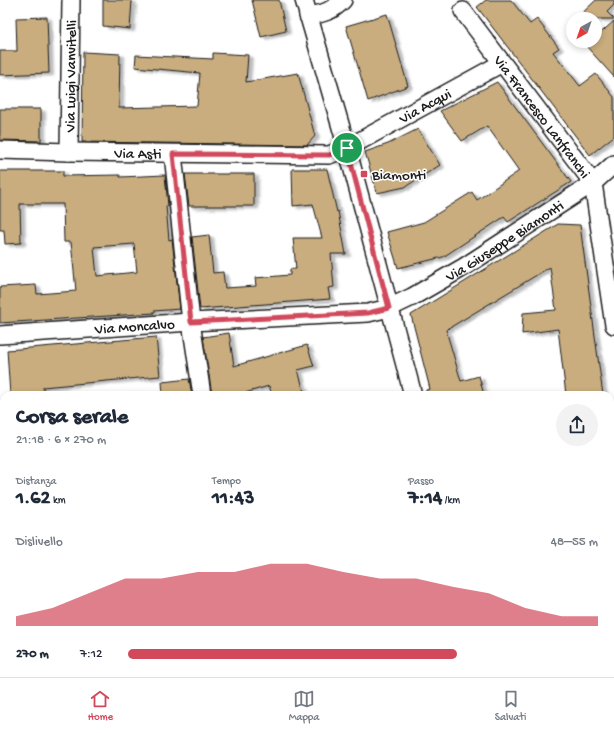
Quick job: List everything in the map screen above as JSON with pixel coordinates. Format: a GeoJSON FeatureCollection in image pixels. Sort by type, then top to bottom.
{"type":"FeatureCollection","features":[{"type":"Feature","properties":{"kind":"street","name":"Via Luigi Vanvitelli"},"geometry":{"type":"LineString","coordinates":[[69,152],[71,0]]}},
{"type":"Feature","properties":{"kind":"street"},"geometry":{"type":"LineString","coordinates":[[306,8],[323,14],[337,6],[342,0]]}},
{"type":"Feature","properties":{"kind":"street"},"geometry":{"type":"LineString","coordinates":[[306,8],[347,148],[412,391]]}},
{"type":"Feature","properties":{"kind":"street","name":"Via Francesco Lanfranchi"},"geometry":{"type":"LineString","coordinates":[[464,11],[593,183],[614,325]]}},
{"type":"Feature","properties":{"kind":"street","name":"Via Acqui"},"geometry":{"type":"LineString","coordinates":[[347,148],[502,63]]}},
{"type":"Feature","properties":{"kind":"street","name":"Via Asti"},"geometry":{"type":"LineString","coordinates":[[0,150],[173,154],[329,155],[347,148]]}},
{"type":"Feature","properties":{"kind":"street"},"geometry":{"type":"LineString","coordinates":[[173,154],[191,322],[201,391]]}},
{"type":"Feature","properties":{"kind":"street","name":"Via Giuseppe Biamonti"},"geometry":{"type":"LineString","coordinates":[[389,308],[412,297],[464,267],[593,183],[614,164]]}},
{"type":"Feature","properties":{"kind":"street","name":"Via Moncalvo"},"geometry":{"type":"LineString","coordinates":[[0,335],[191,322],[368,313],[389,308]]}},
{"type":"Feature","properties":{"kind":"building"},"geometry":{"type":"Polygon","coordinates":[[[103,0],[132,0],[130,29],[103,26],[103,0]]]}},
{"type":"Feature","properties":{"kind":"building"},"geometry":{"type":"Polygon","coordinates":[[[252,0],[279,0],[286,31],[261,37],[252,0]]]}},
{"type":"Feature","properties":{"kind":"building"},"geometry":{"type":"Polygon","coordinates":[[[486,0],[511,0],[530,24],[537,19],[559,48],[553,52],[580,86],[596,74],[614,97],[614,136],[590,155],[477,7],[486,0]]]}},
{"type":"Feature","properties":{"kind":"building"},"geometry":{"type":"Polygon","coordinates":[[[596,0],[614,0],[614,5],[607,12],[614,19],[602,19],[602,12],[583,12],[596,0]]]}},
{"type":"Feature","properties":{"kind":"building"},"geometry":{"type":"Polygon","coordinates":[[[387,14],[408,86],[368,101],[346,26],[387,14]]]}},
{"type":"Feature","properties":{"kind":"building"},"geometry":{"type":"Polygon","coordinates":[[[47,17],[49,73],[0,75],[0,51],[17,51],[16,18],[47,17]]]}},
{"type":"Feature","properties":{"kind":"building"},"geometry":{"type":"Polygon","coordinates":[[[614,21],[614,77],[588,48],[602,48],[602,32],[614,21]]]}},
{"type":"Feature","properties":{"kind":"building"},"geometry":{"type":"Polygon","coordinates":[[[83,52],[120,54],[119,108],[197,106],[200,73],[135,67],[136,55],[213,59],[213,53],[248,55],[246,82],[298,73],[315,136],[307,145],[82,142],[83,52]]]}},
{"type":"Feature","properties":{"kind":"building"},"geometry":{"type":"Polygon","coordinates":[[[497,82],[571,182],[508,222],[504,217],[443,257],[398,268],[387,232],[424,222],[472,192],[477,200],[519,171],[487,126],[462,141],[440,111],[497,82]]]}},
{"type":"Feature","properties":{"kind":"building"},"geometry":{"type":"Polygon","coordinates":[[[0,109],[41,109],[41,141],[0,140],[0,109]]]}},
{"type":"Feature","properties":{"kind":"building"},"geometry":{"type":"Polygon","coordinates":[[[418,129],[440,165],[405,187],[377,193],[365,152],[388,144],[418,129]]]}},
{"type":"Feature","properties":{"kind":"building"},"geometry":{"type":"Polygon","coordinates":[[[292,169],[327,169],[337,212],[338,211],[346,254],[331,254],[334,287],[328,288],[330,299],[200,309],[192,237],[209,235],[213,273],[223,272],[225,288],[256,286],[255,278],[290,275],[290,269],[296,269],[293,238],[322,238],[313,204],[293,206],[292,169]]]}},
{"type":"Feature","properties":{"kind":"building"},"geometry":{"type":"Polygon","coordinates":[[[0,171],[63,171],[63,176],[120,175],[120,177],[165,175],[169,240],[172,239],[180,309],[154,311],[154,313],[0,323],[0,287],[36,285],[37,294],[76,291],[71,242],[64,242],[63,204],[20,204],[21,243],[5,244],[4,230],[0,230],[0,171]],[[134,244],[94,247],[97,276],[137,272],[134,244]]]}},
{"type":"Feature","properties":{"kind":"building"},"geometry":{"type":"Polygon","coordinates":[[[185,174],[254,174],[254,206],[189,206],[185,174]]]}},
{"type":"Feature","properties":{"kind":"building"},"geometry":{"type":"Polygon","coordinates":[[[558,224],[580,225],[602,391],[566,391],[558,329],[522,334],[523,313],[556,310],[550,267],[446,330],[461,381],[479,376],[483,391],[426,391],[430,389],[411,315],[558,224]]]}},
{"type":"Feature","properties":{"kind":"building"},"geometry":{"type":"Polygon","coordinates":[[[229,333],[234,366],[307,345],[314,366],[298,370],[304,391],[271,391],[269,386],[252,391],[211,391],[203,337],[229,333]]]}},
{"type":"Feature","properties":{"kind":"building"},"geometry":{"type":"Polygon","coordinates":[[[156,337],[160,376],[43,387],[44,391],[10,391],[7,350],[156,337]]]}},
{"type":"Feature","properties":{"kind":"building"},"geometry":{"type":"Polygon","coordinates":[[[189,379],[191,391],[163,391],[162,382],[189,379]]]}},
{"type":"Feature","properties":{"kind":"place","name":"Biamonti"},"geometry":{"type":"Point","coordinates":[364,174]}},
{"type":"Feature","properties":{"kind":"route"},"geometry":{"type":"LineString","coordinates":[[347,148],[389,308],[368,313],[191,322],[173,154],[329,155],[347,148]]}}]}
